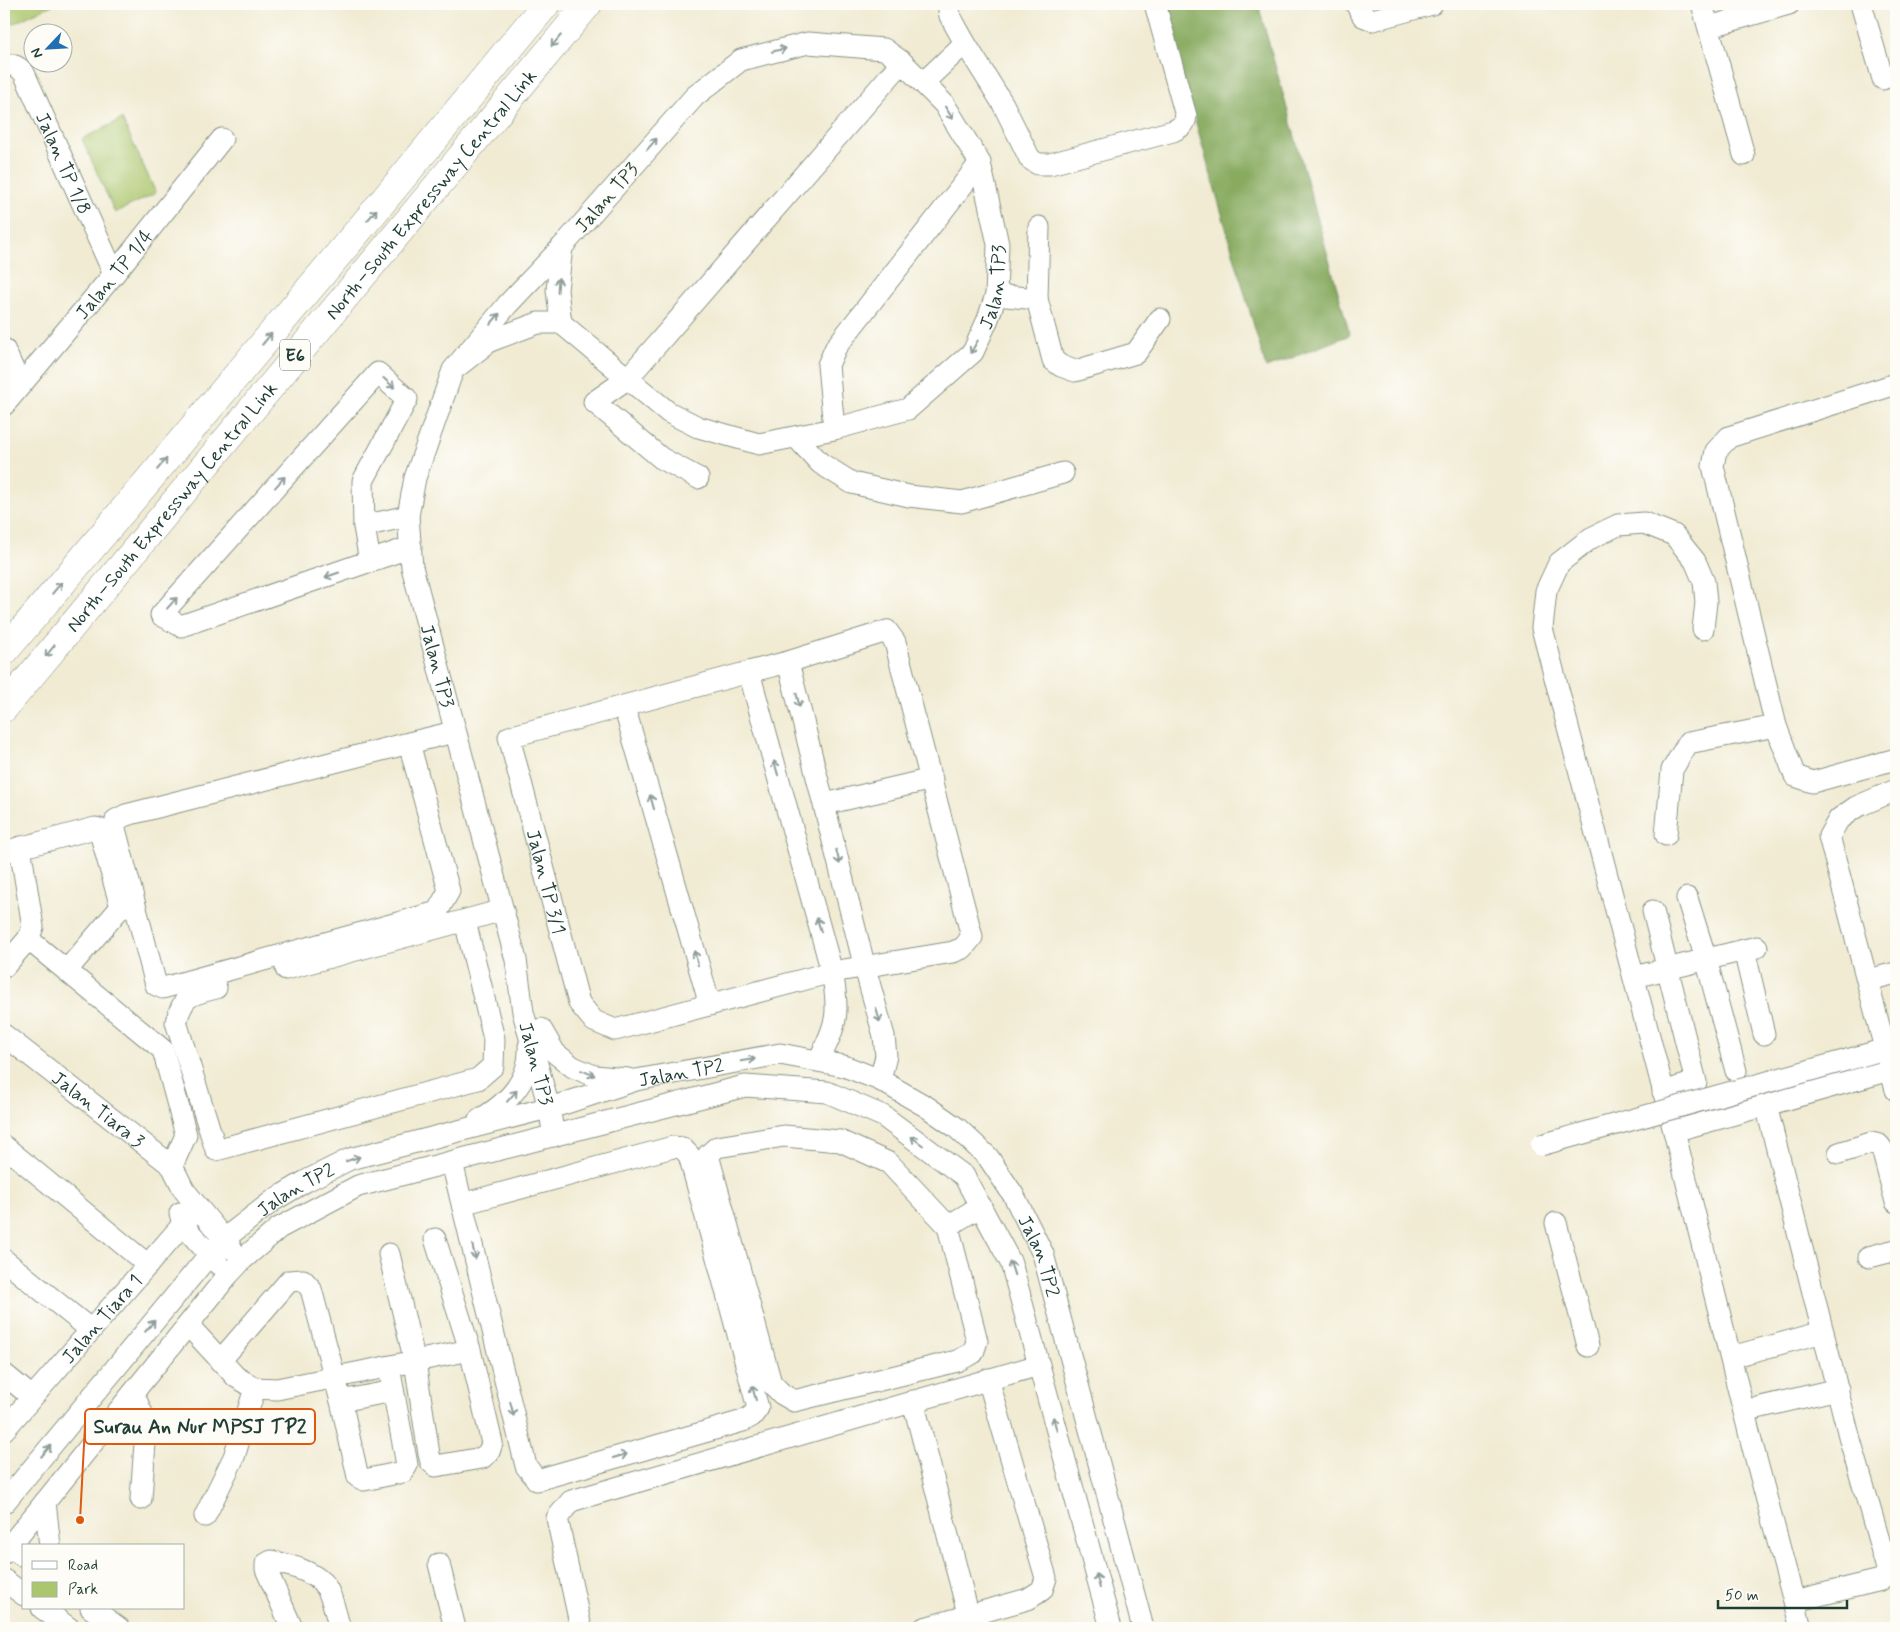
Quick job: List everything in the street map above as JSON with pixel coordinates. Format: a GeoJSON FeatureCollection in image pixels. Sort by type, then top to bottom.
{"type":"FeatureCollection","features":[{"type":"Feature","properties":{"kind":"highway","name":"North–South Expressway Central Link"},"geometry":{"type":"LineString","coordinates":[[4,652],[374,212],[546,4]]}},
{"type":"Feature","properties":{"kind":"highway","name":"North–South Expressway Central Link"},"geometry":{"type":"LineString","coordinates":[[4,708],[588,4]]}},
{"type":"Feature","properties":{"kind":"street"},"geometry":{"type":"LineString","coordinates":[[948,4],[950,16],[965,43],[1003,104],[1030,158],[1038,164],[1050,164],[1174,131],[1186,122],[1186,116],[1155,4]]}},
{"type":"Feature","properties":{"kind":"street"},"geometry":{"type":"LineString","coordinates":[[1356,4],[1363,16],[1373,20],[1432,4]]}},
{"type":"Feature","properties":{"kind":"street"},"geometry":{"type":"LineString","coordinates":[[1702,4],[1744,155]]}},
{"type":"Feature","properties":{"kind":"street"},"geometry":{"type":"LineString","coordinates":[[1709,27],[1789,4]]}},
{"type":"Feature","properties":{"kind":"street"},"geometry":{"type":"LineString","coordinates":[[1861,4],[1883,79]]}},
{"type":"Feature","properties":{"kind":"street","name":"Jalan TP3"},"geometry":{"type":"LineString","coordinates":[[561,323],[668,412],[698,428],[759,444],[834,429],[908,409],[973,352],[988,319],[996,295],[998,244],[980,163],[944,104],[902,62],[884,49],[808,43],[741,60],[695,96],[562,247],[508,304],[453,370],[415,478],[408,516],[412,567],[454,732],[504,910],[562,1134]]}},
{"type":"Feature","properties":{"kind":"street"},"geometry":{"type":"LineString","coordinates":[[923,83],[965,43]]}},
{"type":"Feature","properties":{"kind":"street"},"geometry":{"type":"LineString","coordinates":[[698,478],[661,458],[594,402],[627,378],[902,62]]}},
{"type":"Feature","properties":{"kind":"street","name":"Jalan TP 1/8"},"geometry":{"type":"LineString","coordinates":[[4,65],[12,64],[19,67],[24,73],[114,274]]}},
{"type":"Feature","properties":{"kind":"street","name":"Jalan TP 1/4"},"geometry":{"type":"LineString","coordinates":[[4,406],[20,384],[114,274],[222,139]]}},
{"type":"Feature","properties":{"kind":"street"},"geometry":{"type":"LineString","coordinates":[[834,429],[828,365],[836,348],[980,163]]}},
{"type":"Feature","properties":{"kind":"street"},"geometry":{"type":"LineString","coordinates":[[1039,227],[1037,299],[1053,360],[1061,366],[1075,371],[1136,353],[1160,319]]}},
{"type":"Feature","properties":{"kind":"street"},"geometry":{"type":"LineString","coordinates":[[453,370],[490,341],[538,322],[561,323],[557,290],[562,247]]}},
{"type":"Feature","properties":{"kind":"street"},"geometry":{"type":"LineString","coordinates":[[996,295],[1037,299]]}},
{"type":"Feature","properties":{"kind":"street"},"geometry":{"type":"LineString","coordinates":[[4,349],[20,384]]}},
{"type":"Feature","properties":{"kind":"street"},"geometry":{"type":"LineString","coordinates":[[370,562],[364,526],[363,481],[407,399],[378,373],[161,615],[181,626],[370,562],[411,548]]}},
{"type":"Feature","properties":{"kind":"street"},"geometry":{"type":"LineString","coordinates":[[1896,384],[1729,437],[1716,451],[1713,466],[1776,726],[1796,776],[1813,782],[1896,759]]}},
{"type":"Feature","properties":{"kind":"street"},"geometry":{"type":"LineString","coordinates":[[796,437],[820,463],[852,483],[909,496],[962,502],[1063,473]]}},
{"type":"Feature","properties":{"kind":"street"},"geometry":{"type":"LineString","coordinates":[[364,526],[408,516]]}},
{"type":"Feature","properties":{"kind":"street"},"geometry":{"type":"LineString","coordinates":[[1703,629],[1706,602],[1704,582],[1695,562],[1674,535],[1644,523],[1618,525],[1591,538],[1559,563],[1546,591],[1542,628],[1664,1092],[1744,1412],[1801,1628]]}},
{"type":"Feature","properties":{"kind":"street","name":"Jalan TP 3/1"},"geometry":{"type":"LineString","coordinates":[[888,631],[895,642],[972,937],[962,948],[953,952],[832,972],[615,1030],[594,1021],[579,1003],[509,737],[749,672],[888,631]]}},
{"type":"Feature","properties":{"kind":"street"},"geometry":{"type":"LineString","coordinates":[[788,662],[884,1036],[886,1056],[880,1080]]}},
{"type":"Feature","properties":{"kind":"street"},"geometry":{"type":"LineString","coordinates":[[749,672],[832,972],[837,999],[836,1018],[831,1035],[819,1060]]}},
{"type":"Feature","properties":{"kind":"street"},"geometry":{"type":"LineString","coordinates":[[624,706],[710,1005]]}},
{"type":"Feature","properties":{"kind":"street"},"geometry":{"type":"LineString","coordinates":[[1666,835],[1672,770],[1688,743],[1776,726]]}},
{"type":"Feature","properties":{"kind":"street"},"geometry":{"type":"LineString","coordinates":[[409,743],[449,891],[437,912],[163,988],[156,985],[115,829],[116,820],[126,815],[409,743],[454,732]]}},
{"type":"Feature","properties":{"kind":"street"},"geometry":{"type":"LineString","coordinates":[[825,804],[932,779]]}},
{"type":"Feature","properties":{"kind":"street"},"geometry":{"type":"LineString","coordinates":[[1674,1131],[1766,1105],[1894,1080],[1829,836],[1839,819],[1856,808],[1896,790]]}},
{"type":"Feature","properties":{"kind":"street"},"geometry":{"type":"LineString","coordinates":[[4,967],[28,939],[34,926],[12,850],[95,828],[98,829],[121,908],[67,970]]}},
{"type":"Feature","properties":{"kind":"street"},"geometry":{"type":"LineString","coordinates":[[1687,898],[1706,959],[1736,1072]]}},
{"type":"Feature","properties":{"kind":"street"},"geometry":{"type":"LineString","coordinates":[[465,921],[494,1039],[493,1066],[478,1079],[216,1150],[176,1022],[180,1006],[191,995],[504,910]]}},
{"type":"Feature","properties":{"kind":"street"},"geometry":{"type":"LineString","coordinates":[[1653,911],[1696,1082],[1664,1092]]}},
{"type":"Feature","properties":{"kind":"street"},"geometry":{"type":"LineString","coordinates":[[28,939],[162,1050],[186,1135],[172,1166]]}},
{"type":"Feature","properties":{"kind":"street"},"geometry":{"type":"LineString","coordinates":[[1634,977],[1750,948],[1764,1034]]}},
{"type":"Feature","properties":{"kind":"street"},"geometry":{"type":"LineString","coordinates":[[1868,980],[1896,973]]}},
{"type":"Feature","properties":{"kind":"street"},"geometry":{"type":"LineString","coordinates":[[534,1029],[555,1053],[573,1067],[594,1076],[636,1080]]}},
{"type":"Feature","properties":{"kind":"street"},"geometry":{"type":"LineString","coordinates":[[457,1132],[491,1113],[506,1102],[517,1090],[524,1074],[534,1029]]}},
{"type":"Feature","properties":{"kind":"street","name":"Jalan Tiara 3"},"geometry":{"type":"LineString","coordinates":[[4,1035],[172,1166],[184,1190],[224,1239],[235,1268]]}},
{"type":"Feature","properties":{"kind":"street"},"geometry":{"type":"LineString","coordinates":[[1541,1146],[1885,1049]]}},
{"type":"Feature","properties":{"kind":"street","name":"Jalan TP2"},"geometry":{"type":"LineString","coordinates":[[4,1503],[208,1255],[224,1239],[274,1200],[306,1180],[350,1159],[556,1106],[636,1080],[780,1054],[844,1066],[880,1080],[926,1107],[957,1128],[988,1158],[1014,1196],[1043,1254],[1143,1628]]}},
{"type":"Feature","properties":{"kind":"street","name":"Jalan TP2"},"geometry":{"type":"LineString","coordinates":[[10,1549],[45,1502],[235,1268],[279,1228],[358,1186],[745,1086],[827,1092],[883,1116],[964,1176],[1012,1263],[1111,1628]]}},
{"type":"Feature","properties":{"kind":"street"},"geometry":{"type":"LineString","coordinates":[[1766,1105],[1823,1332],[1888,1572],[1881,1580],[1794,1601]]}},
{"type":"Feature","properties":{"kind":"street"},"geometry":{"type":"LineString","coordinates":[[784,1136],[840,1141],[888,1164],[948,1226],[977,1341],[972,1353],[957,1361],[794,1400],[782,1394],[771,1383],[708,1155],[717,1147],[784,1136]]}},
{"type":"Feature","properties":{"kind":"street"},"geometry":{"type":"LineString","coordinates":[[1840,1153],[1870,1143],[1879,1145],[1882,1149],[1896,1202]]}},
{"type":"Feature","properties":{"kind":"street"},"geometry":{"type":"LineString","coordinates":[[4,1146],[148,1265]]}},
{"type":"Feature","properties":{"kind":"street"},"geometry":{"type":"LineString","coordinates":[[452,1162],[462,1204],[526,1466],[537,1480],[743,1421],[752,1416],[758,1408],[689,1155],[682,1148],[673,1147],[462,1204]]}},
{"type":"Feature","properties":{"kind":"street"},"geometry":{"type":"LineString","coordinates":[[184,1190],[178,1207],[183,1225],[208,1255],[235,1268]]}},
{"type":"Feature","properties":{"kind":"street"},"geometry":{"type":"LineString","coordinates":[[948,1226],[981,1206]]}},
{"type":"Feature","properties":{"kind":"street","name":"Jalan Tiara 1"},"geometry":{"type":"LineString","coordinates":[[4,1430],[198,1207]]}},
{"type":"Feature","properties":{"kind":"street"},"geometry":{"type":"LineString","coordinates":[[1556,1223],[1588,1346]]}},
{"type":"Feature","properties":{"kind":"street"},"geometry":{"type":"LineString","coordinates":[[389,1254],[415,1362],[431,1462],[436,1466],[482,1458],[489,1452],[492,1443],[470,1350],[435,1239]]}},
{"type":"Feature","properties":{"kind":"street"},"geometry":{"type":"LineString","coordinates":[[1869,1257],[1896,1250]]}},
{"type":"Feature","properties":{"kind":"street"},"geometry":{"type":"LineString","coordinates":[[4,1260],[91,1330]]}},
{"type":"Feature","properties":{"kind":"street"},"geometry":{"type":"LineString","coordinates":[[220,1361],[289,1281],[303,1280],[311,1289],[341,1402],[358,1477],[364,1480],[403,1472],[407,1465],[389,1367]]}},
{"type":"Feature","properties":{"kind":"street"},"geometry":{"type":"LineString","coordinates":[[188,1325],[236,1377],[255,1388],[277,1389],[470,1350]]}},
{"type":"Feature","properties":{"kind":"street"},"geometry":{"type":"LineString","coordinates":[[1731,1357],[1823,1332]]}},
{"type":"Feature","properties":{"kind":"street"},"geometry":{"type":"LineString","coordinates":[[581,1628],[557,1518],[571,1501],[1039,1365]]}},
{"type":"Feature","properties":{"kind":"street"},"geometry":{"type":"LineString","coordinates":[[4,1374],[32,1397]]}},
{"type":"Feature","properties":{"kind":"street"},"geometry":{"type":"LineString","coordinates":[[924,1628],[1028,1599],[1042,1590],[1046,1578],[988,1379]]}},
{"type":"Feature","properties":{"kind":"street"},"geometry":{"type":"LineString","coordinates":[[205,1516],[234,1457],[255,1388]]}},
{"type":"Feature","properties":{"kind":"street"},"geometry":{"type":"LineString","coordinates":[[1744,1412],[1838,1389]]}},
{"type":"Feature","properties":{"kind":"street"},"geometry":{"type":"LineString","coordinates":[[341,1402],[392,1391]]}},
{"type":"Feature","properties":{"kind":"street"},"geometry":{"type":"LineString","coordinates":[[133,1393],[142,1413],[145,1443],[140,1499]]}},
{"type":"Feature","properties":{"kind":"street"},"geometry":{"type":"LineString","coordinates":[[913,1401],[969,1617]]}},
{"type":"Feature","properties":{"kind":"street"},"geometry":{"type":"LineString","coordinates":[[4,1478],[27,1474]]}},
{"type":"Feature","properties":{"kind":"street"},"geometry":{"type":"LineString","coordinates":[[45,1502],[50,1544]]}},
{"type":"Feature","properties":{"kind":"street"},"geometry":{"type":"LineString","coordinates":[[292,1628],[291,1622],[266,1569],[266,1564],[271,1561],[286,1564],[312,1574],[326,1588],[340,1628]]}},
{"type":"Feature","properties":{"kind":"street"},"geometry":{"type":"LineString","coordinates":[[439,1564],[455,1628]]}},
{"type":"Feature","properties":{"kind":"street"},"geometry":{"type":"LineString","coordinates":[[4,1580],[22,1594]]}},
{"type":"Feature","properties":{"kind":"street"},"geometry":{"type":"LineString","coordinates":[[45,1610],[69,1628]]}},
{"type":"Feature","properties":{"kind":"street"},"geometry":{"type":"LineString","coordinates":[[94,1610],[120,1628]]}},
{"type":"Feature","properties":{"kind":"green space"},"geometry":{"type":"Polygon","coordinates":[[[4,4],[54,4],[4,28],[4,4]]]}},
{"type":"Feature","properties":{"kind":"green space"},"geometry":{"type":"Polygon","coordinates":[[[1162,4],[1258,4],[1350,335],[1266,368],[1162,4]]]}},
{"type":"Feature","properties":{"kind":"green space"},"geometry":{"type":"Polygon","coordinates":[[[122,119],[156,193],[115,213],[82,139],[122,119]]]}},
{"type":"Feature","properties":{"kind":"place","name":"Surau An Nur MPSJ TP2"},"geometry":{"type":"Point","coordinates":[80,1520]}}]}
